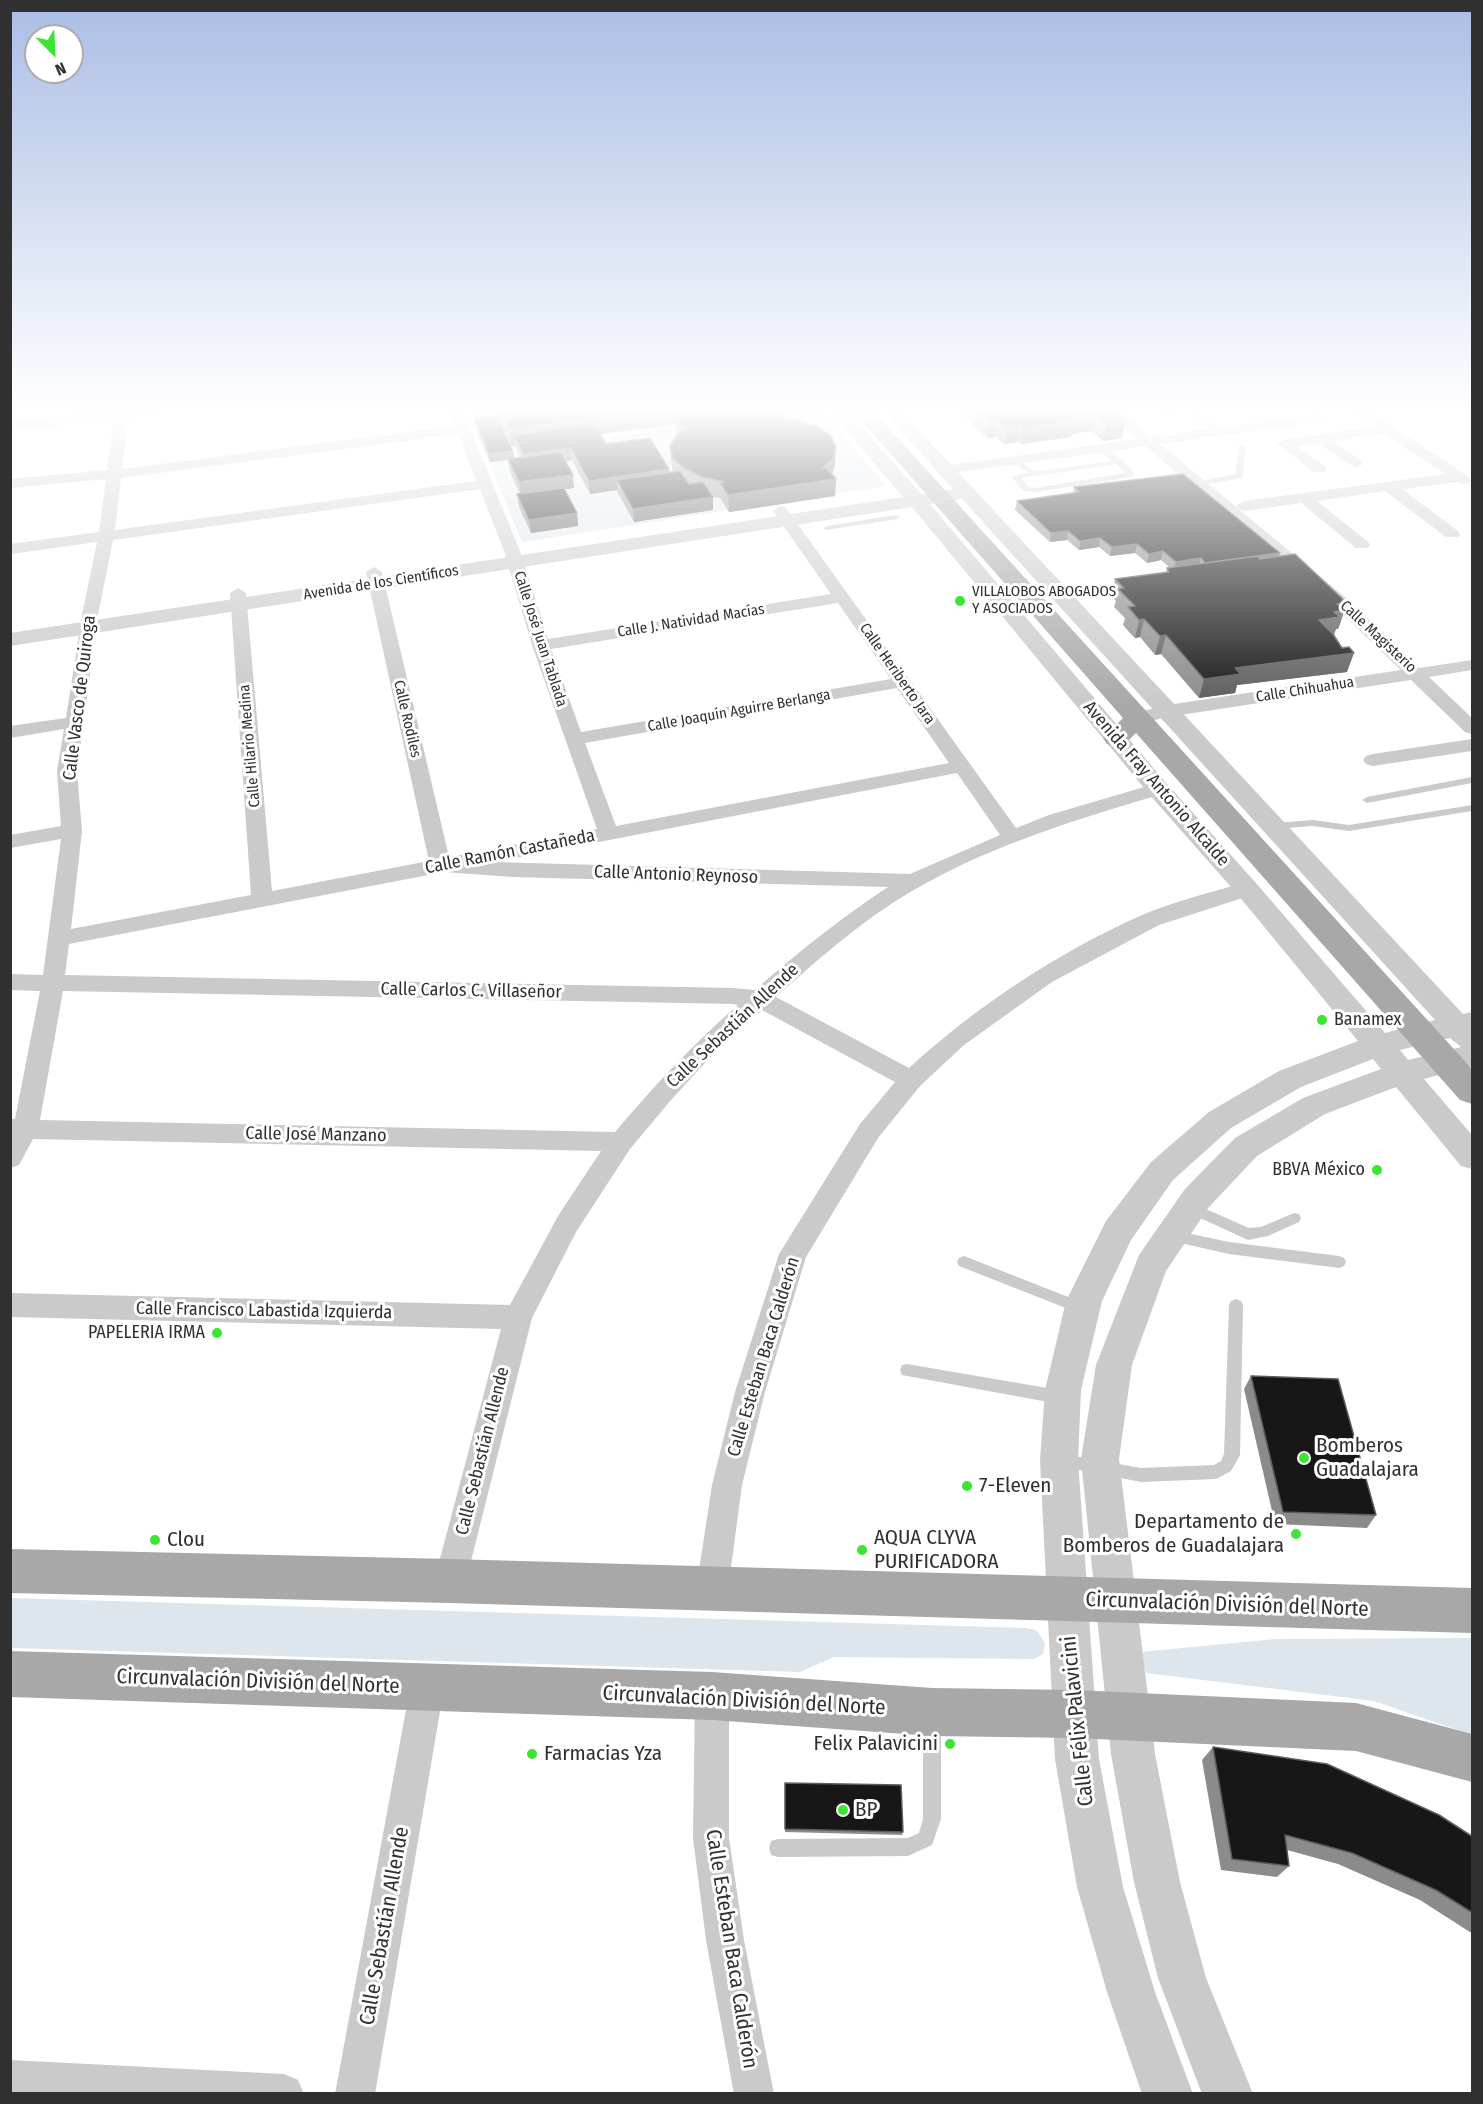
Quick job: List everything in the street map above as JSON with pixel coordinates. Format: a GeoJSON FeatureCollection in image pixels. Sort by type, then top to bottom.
{"type":"FeatureCollection","features":[{"type":"Feature","properties":{"kind":"main road","name":"Avenida Fray Antonio Alcalde"},"geometry":{"type":"LineString","coordinates":[[957,510],[1138,718],[1421,1033]]}},
{"type":"Feature","properties":{"kind":"main road"},"geometry":{"type":"LineString","coordinates":[[1116,738],[1138,718]]}},
{"type":"Feature","properties":{"kind":"main road"},"geometry":{"type":"LineString","coordinates":[[1464,1041],[1473,1091]]}},
{"type":"Feature","properties":{"kind":"main road","name":"Circunvalación División del Norte"},"geometry":{"type":"LineString","coordinates":[[10,1570],[1473,1611]]}},
{"type":"Feature","properties":{"kind":"main road","name":"Circunvalación División del Norte"},"geometry":{"type":"LineString","coordinates":[[10,1674],[712,1696],[932,1712],[1074,1714],[1356,1728],[1473,1758]]}},
{"type":"Feature","properties":{"kind":"street","name":"Calle Vasco de Quiroga"},"geometry":{"type":"LineString","coordinates":[[10,1158],[53,983],[72,831],[67,771],[89,622],[109,510]]}},
{"type":"Feature","properties":{"kind":"street"},"geometry":{"type":"LineString","coordinates":[[10,549],[294,510]]}},
{"type":"Feature","properties":{"kind":"street","name":"Calle José Juan Tablada"},"geometry":{"type":"LineString","coordinates":[[495,510],[514,557],[540,645],[608,833]]}},
{"type":"Feature","properties":{"kind":"street","name":"Avenida de los Científicos"},"geometry":{"type":"LineString","coordinates":[[10,640],[89,622],[817,510]]}},
{"type":"Feature","properties":{"kind":"street","name":"Avenida de los Científicos"},"geometry":{"type":"LineString","coordinates":[[784,516],[853,517],[874,510]]}},
{"type":"Feature","properties":{"kind":"street","name":"Avenida Fray Antonio Alcalde"},"geometry":{"type":"LineString","coordinates":[[953,510],[1116,738],[1473,1157]]}},
{"type":"Feature","properties":{"kind":"street","name":"Avenida Fray Antonio Alcalde"},"geometry":{"type":"LineString","coordinates":[[960,510],[1167,711],[1274,826],[1464,1041]]}},
{"type":"Feature","properties":{"kind":"street","name":"Calle Magisterio"},"geometry":{"type":"LineString","coordinates":[[1237,510],[1340,602],[1425,672],[1473,707]]}},
{"type":"Feature","properties":{"kind":"street","name":"Calle Magisterio"},"geometry":{"type":"LineString","coordinates":[[1249,510],[1348,592],[1425,672],[1473,728]]}},
{"type":"Feature","properties":{"kind":"street"},"geometry":{"type":"LineString","coordinates":[[1319,510],[1362,545]]}},
{"type":"Feature","properties":{"kind":"street"},"geometry":{"type":"LineString","coordinates":[[1420,510],[1452,534]]}},
{"type":"Feature","properties":{"kind":"street","name":"Calle Heriberto Jara"},"geometry":{"type":"LineString","coordinates":[[784,516],[1012,837]]}},
{"type":"Feature","properties":{"kind":"street","name":"Calle Rodiles"},"geometry":{"type":"LineString","coordinates":[[376,578],[440,865]]}},
{"type":"Feature","properties":{"kind":"street","name":"Calle J. Natividad Macías"},"geometry":{"type":"LineString","coordinates":[[540,645],[842,597]]}},
{"type":"Feature","properties":{"kind":"street","name":"Calle Hilario Medina"},"geometry":{"type":"LineString","coordinates":[[239,599],[262,899]]}},
{"type":"Feature","properties":{"kind":"street","name":"Avenida de los Científicos"},"geometry":{"type":"LineString","coordinates":[[10,627],[89,622]]}},
{"type":"Feature","properties":{"kind":"street","name":"Calle Chihuahua"},"geometry":{"type":"LineString","coordinates":[[1138,718],[1167,711],[1473,665]]}},
{"type":"Feature","properties":{"kind":"street","name":"Calle Joaquín Aguirre Berlanga"},"geometry":{"type":"LineString","coordinates":[[574,740],[903,682]]}},
{"type":"Feature","properties":{"kind":"street"},"geometry":{"type":"LineString","coordinates":[[10,732],[73,722]]}},
{"type":"Feature","properties":{"kind":"street"},"geometry":{"type":"LineString","coordinates":[[1373,760],[1473,745]]}},
{"type":"Feature","properties":{"kind":"street","name":"Calle Ramón Castañeda"},"geometry":{"type":"LineString","coordinates":[[58,939],[962,766]]}},
{"type":"Feature","properties":{"kind":"street","name":"Calle Sebastián Allende"},"geometry":{"type":"LineString","coordinates":[[450,1581],[518,1317],[567,1224],[621,1142],[662,1093],[711,1042],[809,955],[858,916],[913,881],[1012,837],[1104,804],[1158,789]]}},
{"type":"Feature","properties":{"kind":"street"},"geometry":{"type":"LineString","coordinates":[[10,842],[72,831]]}},
{"type":"Feature","properties":{"kind":"street","name":"Calle Antonio Reynoso"},"geometry":{"type":"LineString","coordinates":[[440,865],[524,870],[913,881]]}},
{"type":"Feature","properties":{"kind":"street","name":"Calle Esteban Baca Calderón"},"geometry":{"type":"LineString","coordinates":[[712,1590],[726,1485],[750,1392],[793,1254],[869,1131],[911,1080],[956,1039],[1044,976],[1151,920],[1247,889]]}},
{"type":"Feature","properties":{"kind":"street","name":"Calle Carlos C. Villaseñor"},"geometry":{"type":"LineString","coordinates":[[10,982],[733,996],[760,999],[911,1080]]}},
{"type":"Feature","properties":{"kind":"street","name":"Calle Félix Palavicini"},"geometry":{"type":"LineString","coordinates":[[1168,2094],[1131,1992],[1100,1887],[1077,1759],[1059,1460],[1063,1398],[1083,1308],[1118,1231],[1162,1172],[1220,1120],[1290,1079],[1378,1045],[1421,1033],[1464,1041]]}},
{"type":"Feature","properties":{"kind":"street"},"geometry":{"type":"LineString","coordinates":[[1228,2094],[1182,1978],[1157,1882],[1132,1754],[1100,1459],[1114,1365],[1151,1265],[1190,1207],[1246,1147],[1314,1106],[1402,1073],[1464,1041]]}},
{"type":"Feature","properties":{"kind":"street","name":"Calle José Manzano"},"geometry":{"type":"LineString","coordinates":[[18,1129],[621,1142]]}},
{"type":"Feature","properties":{"kind":"street","name":"Calle Francisco Labastida Izquierda"},"geometry":{"type":"LineString","coordinates":[[10,1305],[518,1317]]}},
{"type":"Feature","properties":{"kind":"street","name":"Calle Sebastián Allende"},"geometry":{"type":"LineString","coordinates":[[355,2094],[428,1688]]}},
{"type":"Feature","properties":{"kind":"street","name":"Calle Esteban Baca Calderón"},"geometry":{"type":"LineString","coordinates":[[712,1696],[711,1838],[725,1940],[754,2094]]}},
{"type":"Feature","properties":{"kind":"street"},"geometry":{"type":"LineString","coordinates":[[10,2080],[284,2094]]}},
{"type":"Feature","properties":{"kind":"lane"},"geometry":{"type":"LineString","coordinates":[[826,528],[853,517],[895,517]]}},
{"type":"Feature","properties":{"kind":"lane"},"geometry":{"type":"LineString","coordinates":[[1367,800],[1473,780]]}},
{"type":"Feature","properties":{"kind":"lane"},"geometry":{"type":"LineString","coordinates":[[1274,826],[1313,823],[1349,828],[1473,808]]}},
{"type":"Feature","properties":{"kind":"lane"},"geometry":{"type":"LineString","coordinates":[[1190,1207],[1235,1230],[1248,1234],[1263,1232],[1294,1218]]}},
{"type":"Feature","properties":{"kind":"lane"},"geometry":{"type":"LineString","coordinates":[[1171,1236],[1229,1248],[1339,1263]]}},
{"type":"Feature","properties":{"kind":"lane"},"geometry":{"type":"LineString","coordinates":[[964,1262],[1083,1308]]}},
{"type":"Feature","properties":{"kind":"lane"},"geometry":{"type":"LineString","coordinates":[[1059,1460],[1141,1475],[1216,1472],[1226,1466],[1232,1455],[1236,1305]]}},
{"type":"Feature","properties":{"kind":"lane"},"geometry":{"type":"LineString","coordinates":[[907,1370],[1063,1398]]}},
{"type":"Feature","properties":{"kind":"lane"},"geometry":{"type":"LineString","coordinates":[[778,1848],[909,1847],[926,1839],[932,1819],[932,1712]]}},
{"type":"Feature","properties":{"kind":"shaded area"},"geometry":{"type":"Polygon","coordinates":[[[509,510],[729,510],[522,542],[509,510]]]}},
{"type":"Feature","properties":{"kind":"shaded area"},"geometry":{"type":"Polygon","coordinates":[[[11,1598],[1026,1628],[1036,1630],[1045,1643],[1043,1654],[1034,1659],[834,1657],[800,1672],[11,1648],[11,1598]]]}},
{"type":"Feature","properties":{"kind":"shaded area"},"geometry":{"type":"Polygon","coordinates":[[[1472,1638],[1472,1735],[1374,1701],[1146,1673],[1140,1652],[1276,1639],[1472,1638]]]}},
{"type":"Feature","properties":{"kind":"building"},"geometry":{"type":"Polygon","coordinates":[[[524,510],[576,510],[577,513],[529,520],[524,510]]]}},
{"type":"Feature","properties":{"kind":"building"},"geometry":{"type":"Polygon","coordinates":[[[1027,510],[1227,510],[1280,553],[1205,563],[1201,558],[1176,562],[1163,551],[1149,554],[1137,544],[1112,547],[1100,538],[1080,541],[1068,531],[1051,533],[1027,510]]]}},
{"type":"Feature","properties":{"kind":"building"},"geometry":{"type":"Polygon","coordinates":[[[1295,554],[1347,603],[1337,604],[1344,610],[1334,612],[1340,617],[1319,620],[1333,634],[1342,648],[1349,647],[1354,653],[1235,668],[1241,674],[1204,679],[1166,635],[1160,636],[1144,619],[1139,620],[1128,607],[1135,606],[1118,589],[1124,588],[1115,579],[1169,572],[1167,568],[1257,556],[1260,559],[1295,554]]]}},
{"type":"Feature","properties":{"kind":"building","name":"Bomberos Guadalajara"},"geometry":{"type":"Polygon","coordinates":[[[1251,1376],[1338,1379],[1376,1515],[1283,1512],[1251,1376]]]}},
{"type":"Feature","properties":{"kind":"building"},"geometry":{"type":"Polygon","coordinates":[[[1213,1747],[1327,1764],[1439,1815],[1473,1837],[1473,1913],[1436,1890],[1352,1853],[1285,1835],[1289,1866],[1232,1859],[1213,1747]]]}},
{"type":"Feature","properties":{"kind":"building","name":"BP"},"geometry":{"type":"Polygon","coordinates":[[[785,1783],[901,1785],[903,1832],[785,1829],[785,1783]]]}},
{"type":"Feature","properties":{"kind":"place","name":"VILLALOBOS ABOGADOS Y ASOCIADOS"},"geometry":{"type":"Point","coordinates":[960,601]}},
{"type":"Feature","properties":{"kind":"place","name":"Banamex"},"geometry":{"type":"Point","coordinates":[1322,1020]}},
{"type":"Feature","properties":{"kind":"place","name":"BBVA México"},"geometry":{"type":"Point","coordinates":[1377,1170]}},
{"type":"Feature","properties":{"kind":"place","name":"PAPELERIA IRMA"},"geometry":{"type":"Point","coordinates":[217,1333]}},
{"type":"Feature","properties":{"kind":"place","name":"Bomberos Guadalajara"},"geometry":{"type":"Point","coordinates":[1304,1458]}},
{"type":"Feature","properties":{"kind":"place","name":"7-Eleven"},"geometry":{"type":"Point","coordinates":[967,1486]}},
{"type":"Feature","properties":{"kind":"place","name":"Departamento de Bomberos de Guadalajara"},"geometry":{"type":"Point","coordinates":[1296,1534]}},
{"type":"Feature","properties":{"kind":"place","name":"Clou"},"geometry":{"type":"Point","coordinates":[155,1540]}},
{"type":"Feature","properties":{"kind":"place","name":"AQUA CLYVA PURIFICADORA"},"geometry":{"type":"Point","coordinates":[862,1550]}},
{"type":"Feature","properties":{"kind":"place","name":"Felix Palavicini"},"geometry":{"type":"Point","coordinates":[950,1744]}},
{"type":"Feature","properties":{"kind":"place","name":"Farmacias Yza"},"geometry":{"type":"Point","coordinates":[532,1754]}},
{"type":"Feature","properties":{"kind":"place","name":"BP"},"geometry":{"type":"Point","coordinates":[843,1810]}}]}
